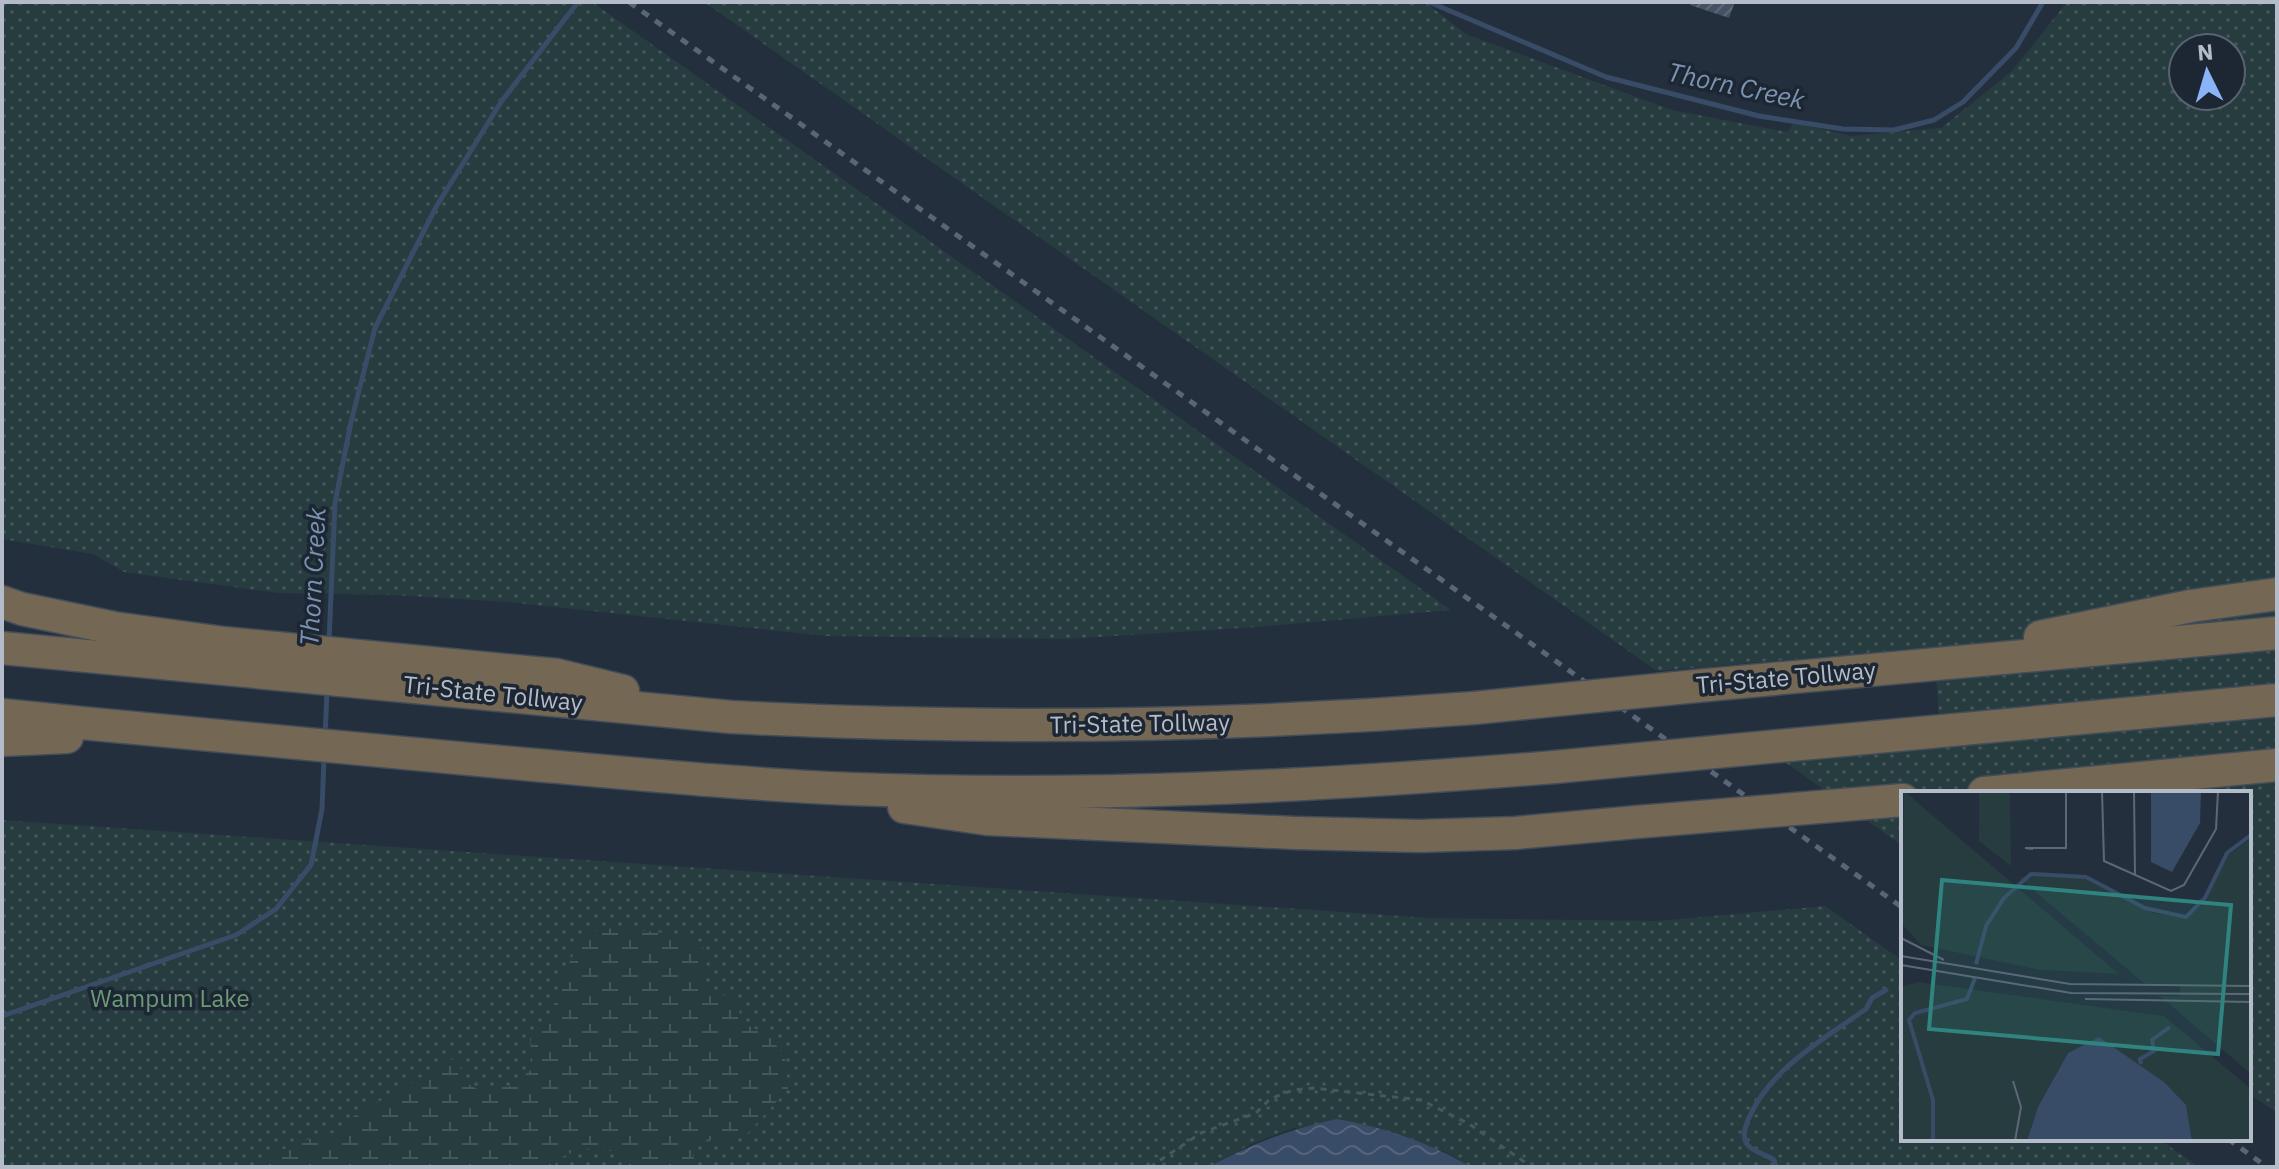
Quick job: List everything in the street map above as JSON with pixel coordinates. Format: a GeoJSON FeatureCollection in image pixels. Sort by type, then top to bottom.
{"type":"FeatureCollection","features":[{"type":"Feature","properties":{"kind":"highway"},"geometry":{"type":"LineString","coordinates":[[1877,669],[2191,606],[2277,594]]}},
{"type":"Feature","properties":{"kind":"highway"},"geometry":{"type":"LineString","coordinates":[[2,602],[222,655]]}},
{"type":"Feature","properties":{"kind":"highway","name":"Tri-State Tollway"},"geometry":{"type":"LineString","coordinates":[[222,655],[422,674],[557,675],[731,717],[848,723],[1074,726],[1281,721],[1474,708],[2277,633]]}},
{"type":"Feature","properties":{"kind":"highway"},"geometry":{"type":"LineString","coordinates":[[2,648],[222,655]]}},
{"type":"Feature","properties":{"kind":"highway"},"geometry":{"type":"LineString","coordinates":[[2,715],[726,782],[852,789],[1085,792],[1275,787],[1555,767],[2277,700]]}},
{"type":"Feature","properties":{"kind":"highway"},"geometry":{"type":"LineString","coordinates":[[2,740],[171,732]]}},
{"type":"Feature","properties":{"kind":"highway"},"geometry":{"type":"LineString","coordinates":[[2006,791],[2277,765]]}},
{"type":"Feature","properties":{"kind":"highway"},"geometry":{"type":"LineString","coordinates":[[2130,780],[2277,775]]}},
{"type":"Feature","properties":{"kind":"highway"},"geometry":{"type":"LineString","coordinates":[[726,782],[987,819],[1129,827],[1419,836],[1515,833],[1901,800]]}},
{"type":"Feature","properties":{"kind":"path"},"geometry":{"type":"LineString","coordinates":[[1150,1167],[1201,1133],[1256,1113],[1270,1099],[1293,1090],[1313,1088],[1421,1100],[1469,1124],[1532,1167]]}},
{"type":"Feature","properties":{"kind":"green space"},"geometry":{"type":"Polygon","coordinates":[[[2,2],[592,2],[1451,610],[1067,639],[826,636],[508,602],[394,595],[278,593],[124,572],[93,554],[2,539],[2,2]]]}},
{"type":"Feature","properties":{"kind":"green space"},"geometry":{"type":"Polygon","coordinates":[[[704,2],[1425,2],[1466,34],[1672,110],[1787,132],[1794,123],[1852,136],[1941,128],[2012,71],[2067,2],[2277,2],[2277,1113],[2251,1094],[2251,791],[1901,791],[1901,845],[1782,760],[1941,743],[1934,647],[1657,671],[704,2]]]}},
{"type":"Feature","properties":{"kind":"green space","name":"Wampum Lake"},"geometry":{"type":"Polygon","coordinates":[[[2,820],[1429,918],[1657,921],[1825,906],[1901,960],[1901,1141],[2162,1141],[2199,1167],[1471,1167],[1443,1151],[1294,1128],[1251,1144],[1209,1167],[2,1167],[2,820]]]}},
{"type":"Feature","properties":{"kind":"green space"},"geometry":{"type":"Polygon","coordinates":[[[613,928],[664,933],[700,942],[708,960],[701,977],[713,991],[741,1001],[738,1021],[767,1034],[785,1056],[788,1089],[745,1136],[720,1144],[704,1138],[690,1144],[696,1167],[626,1167],[621,1155],[596,1149],[580,1150],[564,1156],[556,1160],[555,1167],[262,1167],[273,1154],[302,1141],[337,1132],[347,1120],[425,1075],[442,1060],[458,1059],[465,1082],[477,1089],[512,1086],[533,1068],[530,1037],[552,1020],[559,988],[582,940],[588,934],[613,928]]]}},
{"type":"Feature","properties":{"kind":"water"},"geometry":{"type":"Polygon","coordinates":[[[1337,1119],[1406,1137],[1471,1167],[1209,1167],[1271,1138],[1337,1119]]]}},
{"type":"Feature","properties":{"kind":"building"},"geometry":{"type":"Polygon","coordinates":[[[1691,2],[1735,2],[1729,18],[1690,5],[1691,2]]]}},
{"type":"Feature","properties":{"kind":"waterway","name":"Thorn Creek"},"geometry":{"type":"LineString","coordinates":[[329,641],[335,503],[351,422],[375,328],[436,207],[501,102],[578,2]]}},
{"type":"Feature","properties":{"kind":"waterway","name":"Thorn Creek"},"geometry":{"type":"LineString","coordinates":[[1429,2],[1606,77],[1759,116],[1843,129],[1894,130],[1934,120],[1963,102],[2016,48],[2043,2]]}},
{"type":"Feature","properties":{"kind":"waterway","name":"Thorn Creek"},"geometry":{"type":"LineString","coordinates":[[325,737],[327,691]]}},
{"type":"Feature","properties":{"kind":"waterway","name":"Thorn Creek"},"geometry":{"type":"LineString","coordinates":[[2,1016],[236,935],[276,909],[311,865],[322,809],[324,759]]}},
{"type":"Feature","properties":{"kind":"waterway"},"geometry":{"type":"LineString","coordinates":[[1776,1167],[1774,1160],[1752,1149],[1745,1138],[1744,1132],[1757,1102],[1783,1070],[1866,1009],[1872,998],[1886,990]]}},
{"type":"Feature","properties":{"kind":"railway"},"geometry":{"type":"LineString","coordinates":[[629,2],[1901,907]]}},
{"type":"Feature","properties":{"kind":"railway"},"geometry":{"type":"LineString","coordinates":[[2231,1141],[2267,1167]]}}]}
